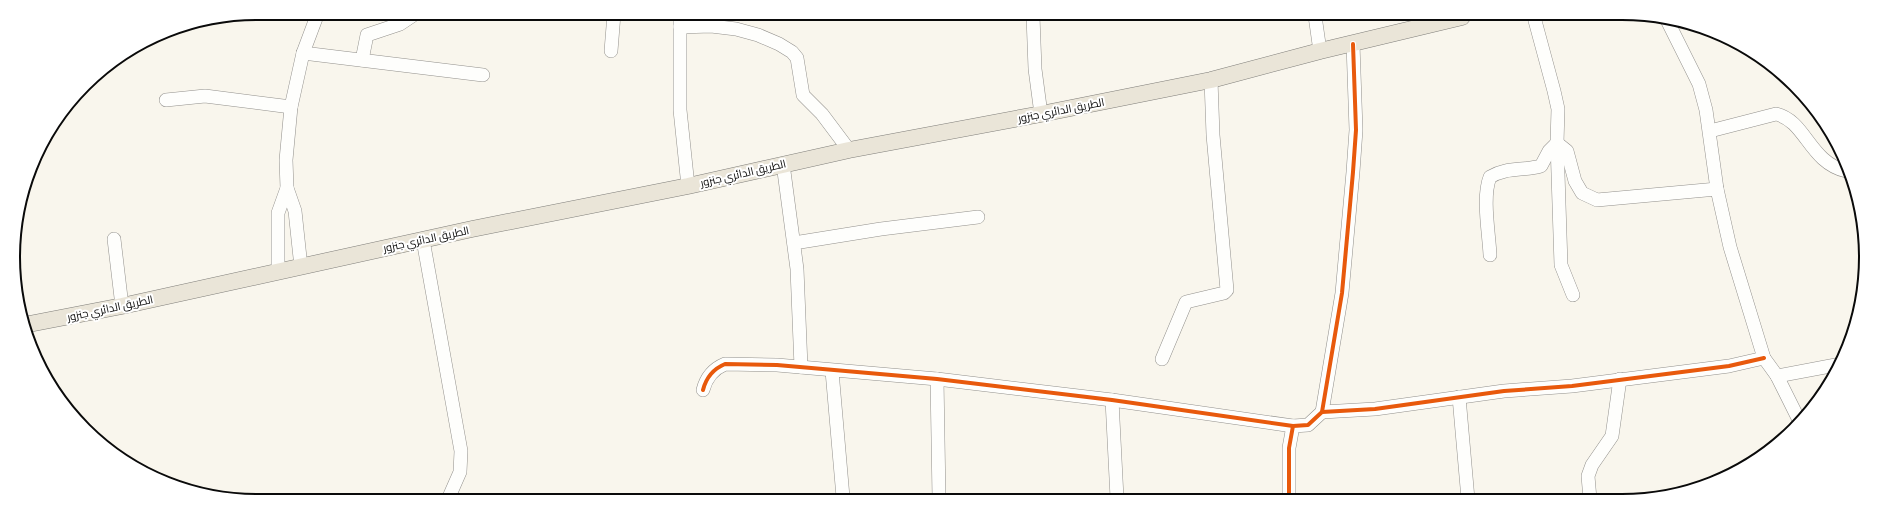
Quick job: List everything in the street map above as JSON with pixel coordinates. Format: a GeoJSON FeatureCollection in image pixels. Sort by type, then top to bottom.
{"type":"FeatureCollection","features":[{"type":"Feature","properties":{"kind":"main road","name":"الطريق الدائري جنزور"},"geometry":{"type":"LineString","coordinates":[[30,325],[423,240],[688,186],[848,150],[1211,80],[1320,51],[1450,20]]}},
{"type":"Feature","properties":{"kind":"street"},"geometry":{"type":"LineString","coordinates":[[278,272],[278,213],[286,188],[286,160],[291,107],[302,53],[315,20]]}},
{"type":"Feature","properties":{"kind":"street"},"geometry":{"type":"LineString","coordinates":[[362,60],[367,35],[400,24],[406,20]]}},
{"type":"Feature","properties":{"kind":"street"},"geometry":{"type":"LineString","coordinates":[[611,51],[614,20]]}},
{"type":"Feature","properties":{"kind":"street"},"geometry":{"type":"LineString","coordinates":[[1034,20],[1035,69],[1041,114]]}},
{"type":"Feature","properties":{"kind":"street"},"geometry":{"type":"LineString","coordinates":[[1316,20],[1320,51]]}},
{"type":"Feature","properties":{"kind":"street"},"geometry":{"type":"LineString","coordinates":[[1535,20],[1558,109],[1557,143],[1561,265],[1574,295]]}},
{"type":"Feature","properties":{"kind":"street"},"geometry":{"type":"LineString","coordinates":[[688,186],[681,126],[679,73],[680,21],[736,29],[758,35],[780,44],[792,52],[797,58],[804,95],[822,114],[848,150]]}},
{"type":"Feature","properties":{"kind":"street"},"geometry":{"type":"LineString","coordinates":[[1670,25],[1699,84],[1710,131],[1717,189],[1730,247],[1764,358],[1778,376],[1797,416]]}},
{"type":"Feature","properties":{"kind":"street"},"geometry":{"type":"LineString","coordinates":[[703,390],[705,382],[713,371],[725,364],[801,367],[832,371],[889,374],[937,379],[1112,400],[1293,426],[1308,425],[1322,412],[1342,293],[1356,130],[1353,44]]}},
{"type":"Feature","properties":{"kind":"street"},"geometry":{"type":"LineString","coordinates":[[302,53],[483,75]]}},
{"type":"Feature","properties":{"kind":"street"},"geometry":{"type":"LineString","coordinates":[[1162,359],[1186,302],[1224,293],[1228,288],[1213,134],[1211,80]]}},
{"type":"Feature","properties":{"kind":"street"},"geometry":{"type":"LineString","coordinates":[[166,100],[205,96],[291,107]]}},
{"type":"Feature","properties":{"kind":"street"},"geometry":{"type":"LineString","coordinates":[[1710,131],[1776,114],[1786,116],[1795,125],[1816,153],[1830,164],[1842,169]]}},
{"type":"Feature","properties":{"kind":"street"},"geometry":{"type":"LineString","coordinates":[[1557,143],[1567,151],[1575,181],[1582,193],[1596,200],[1717,189]]}},
{"type":"Feature","properties":{"kind":"street"},"geometry":{"type":"LineString","coordinates":[[1490,255],[1487,184],[1490,177],[1505,170],[1541,166],[1549,151],[1557,143]]}},
{"type":"Feature","properties":{"kind":"street"},"geometry":{"type":"LineString","coordinates":[[783,164],[797,269],[801,367]]}},
{"type":"Feature","properties":{"kind":"street"},"geometry":{"type":"LineString","coordinates":[[286,188],[295,211],[301,267]]}},
{"type":"Feature","properties":{"kind":"street"},"geometry":{"type":"LineString","coordinates":[[794,243],[881,229],[978,217]]}},
{"type":"Feature","properties":{"kind":"street"},"geometry":{"type":"LineString","coordinates":[[114,239],[122,306]]}},
{"type":"Feature","properties":{"kind":"street"},"geometry":{"type":"LineString","coordinates":[[423,240],[461,451],[460,472],[450,494]]}},
{"type":"Feature","properties":{"kind":"street"},"geometry":{"type":"LineString","coordinates":[[1322,412],[1375,409],[1459,397],[1729,366],[1764,358]]}},
{"type":"Feature","properties":{"kind":"street"},"geometry":{"type":"LineString","coordinates":[[1778,376],[1833,366]]}},
{"type":"Feature","properties":{"kind":"street"},"geometry":{"type":"LineString","coordinates":[[832,371],[843,494]]}},
{"type":"Feature","properties":{"kind":"street"},"geometry":{"type":"LineString","coordinates":[[937,379],[939,494]]}},
{"type":"Feature","properties":{"kind":"street"},"geometry":{"type":"LineString","coordinates":[[1590,494],[1588,476],[1592,464],[1612,436],[1620,379]]}},
{"type":"Feature","properties":{"kind":"street"},"geometry":{"type":"LineString","coordinates":[[1459,397],[1468,494]]}},
{"type":"Feature","properties":{"kind":"street"},"geometry":{"type":"LineString","coordinates":[[1112,400],[1117,494]]}},
{"type":"Feature","properties":{"kind":"street"},"geometry":{"type":"LineString","coordinates":[[1289,494],[1289,448],[1293,426]]}},
{"type":"Feature","properties":{"kind":"cycle path"},"geometry":{"type":"LineString","coordinates":[[1289,494],[1289,448],[1293,426],[1308,425],[1322,412],[1342,293],[1356,130],[1353,44]]}},
{"type":"Feature","properties":{"kind":"cycle path"},"geometry":{"type":"LineString","coordinates":[[1322,412],[1375,409],[1504,391],[1572,386],[1729,366],[1764,358]]}},
{"type":"Feature","properties":{"kind":"cycle path"},"geometry":{"type":"LineString","coordinates":[[703,390],[711,374],[717,368],[725,364],[777,365],[937,379],[1112,400],[1293,426]]}}]}
